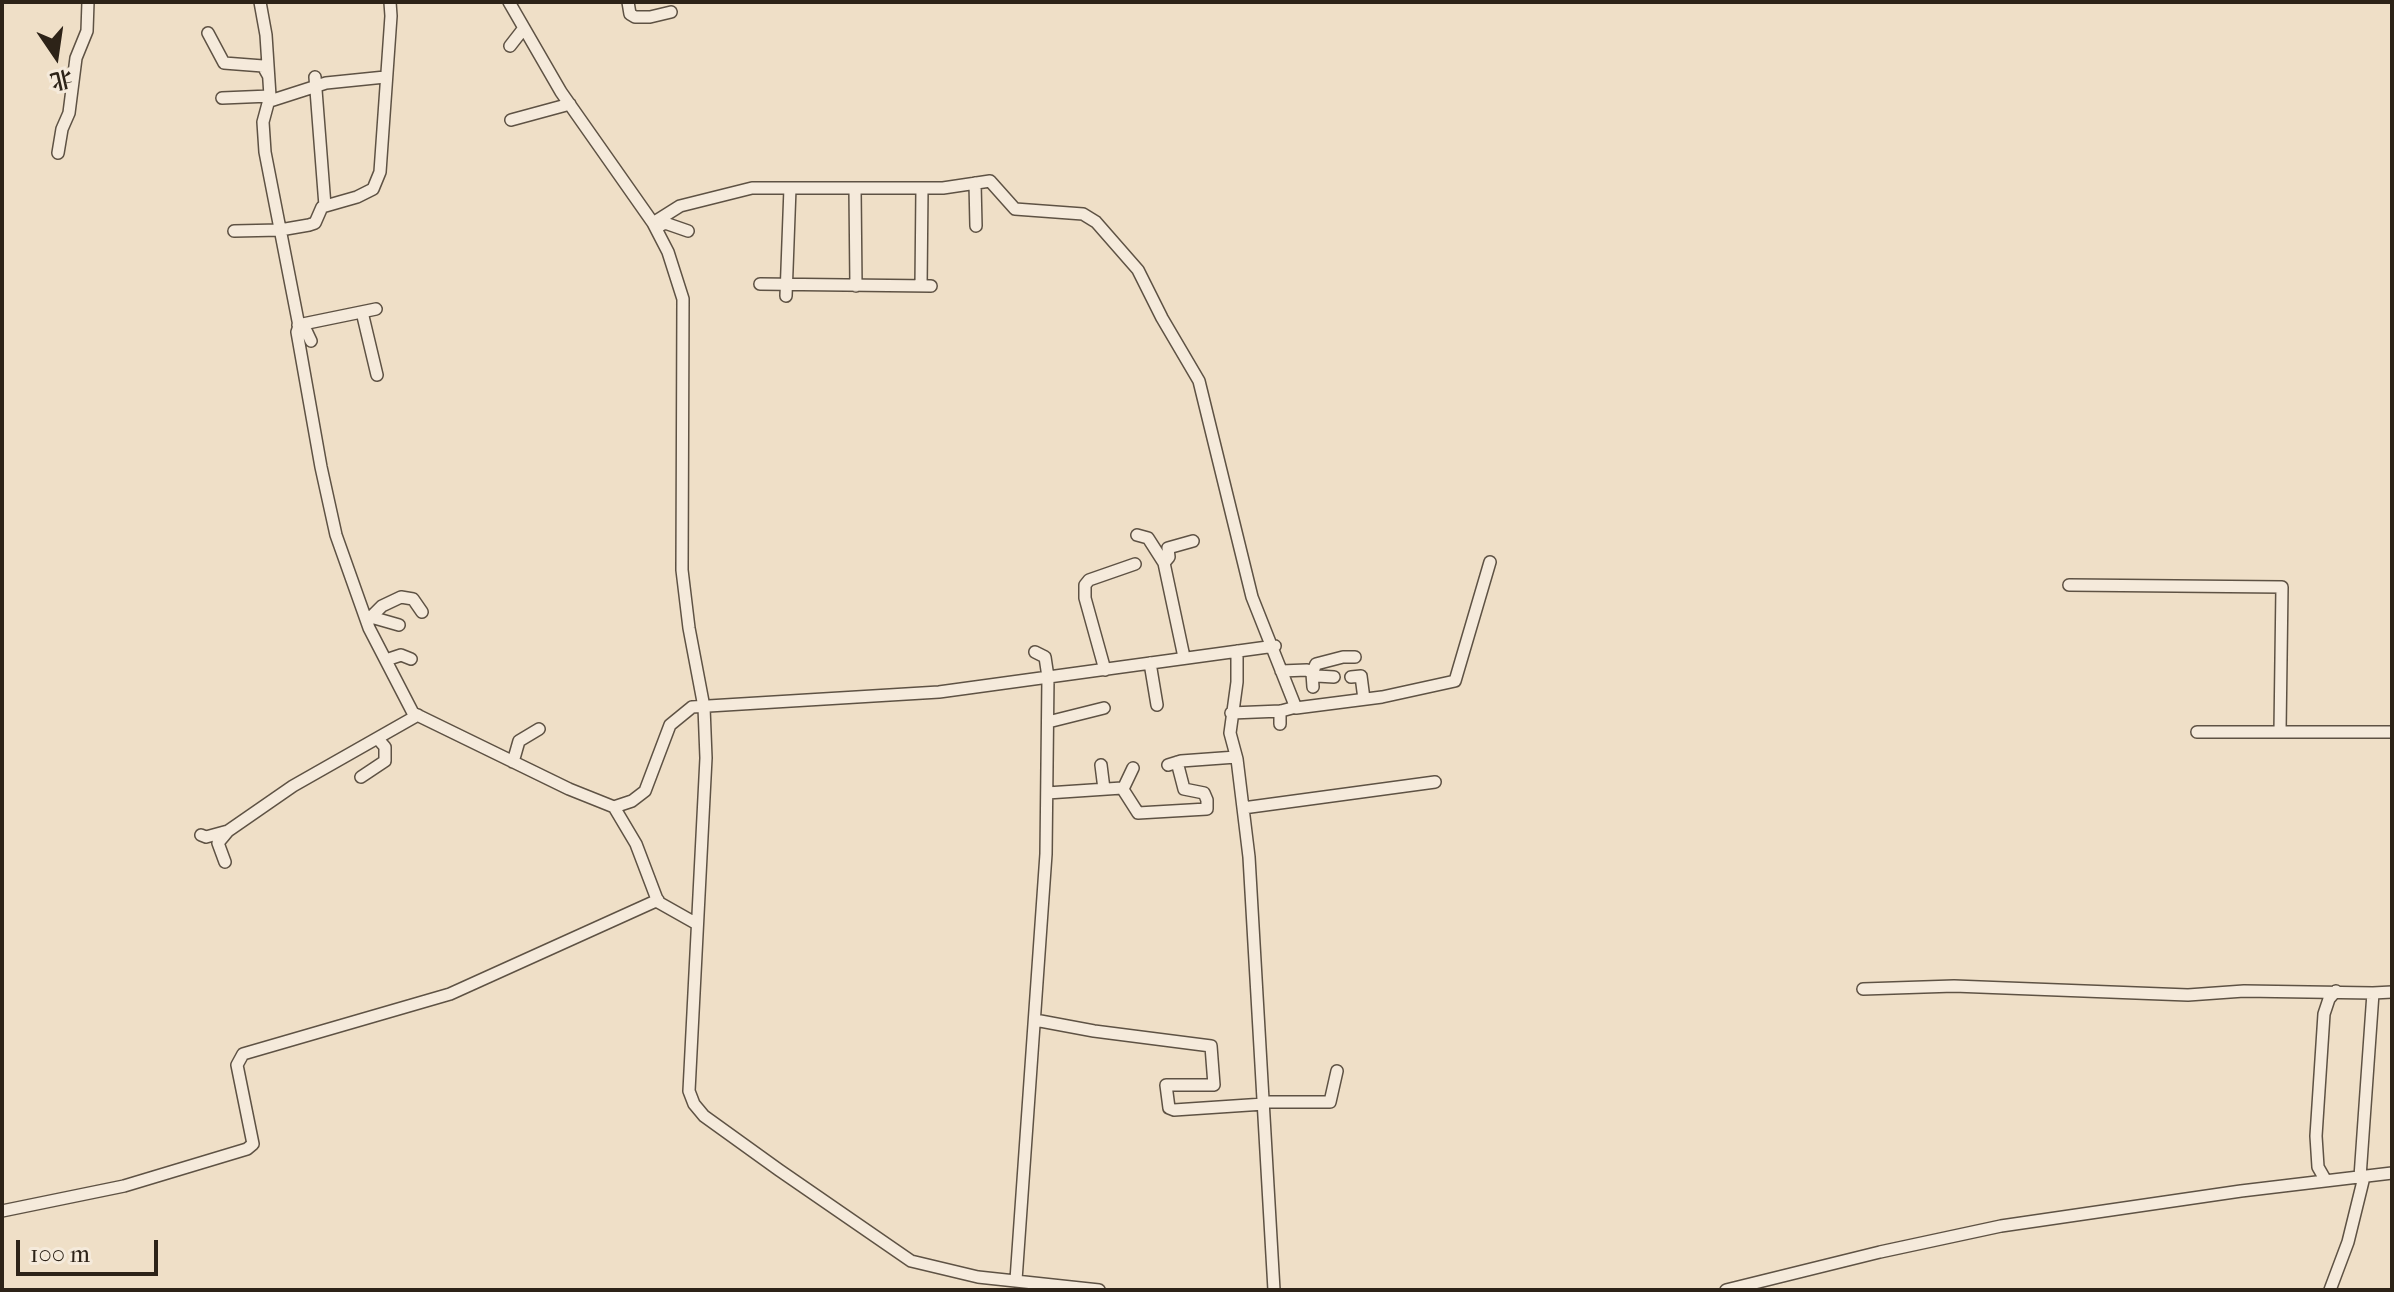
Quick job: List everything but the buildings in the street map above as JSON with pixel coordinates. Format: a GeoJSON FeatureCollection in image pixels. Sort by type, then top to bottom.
{"type":"FeatureCollection","features":[{"type":"Feature","properties":{"kind":"street"},"geometry":{"type":"LineString","coordinates":[[58,153],[62,129],[69,113],[76,58],[87,31],[88,2]]}},
{"type":"Feature","properties":{"kind":"street"},"geometry":{"type":"LineString","coordinates":[[260,2],[266,35],[270,98],[263,122],[265,152],[301,324],[311,341]]}},
{"type":"Feature","properties":{"kind":"street"},"geometry":{"type":"LineString","coordinates":[[325,206],[373,189],[380,172],[390,2]]}},
{"type":"Feature","properties":{"kind":"street"},"geometry":{"type":"LineString","coordinates":[[509,2],[570,104],[655,225],[673,265],[683,299],[682,570],[704,707],[706,758],[689,1091],[694,1104],[704,1116],[911,1261],[978,1277],[1099,1290]]}},
{"type":"Feature","properties":{"kind":"street"},"geometry":{"type":"LineString","coordinates":[[628,2],[630,14],[635,17],[671,12]]}},
{"type":"Feature","properties":{"kind":"street"},"geometry":{"type":"LineString","coordinates":[[510,46],[524,28]]}},
{"type":"Feature","properties":{"kind":"street"},"geometry":{"type":"LineString","coordinates":[[208,33],[224,63],[263,66],[268,75]]}},
{"type":"Feature","properties":{"kind":"street"},"geometry":{"type":"LineString","coordinates":[[222,98],[270,98],[315,81],[385,77]]}},
{"type":"Feature","properties":{"kind":"street"},"geometry":{"type":"LineString","coordinates":[[234,231],[280,230],[315,223],[325,206],[315,81]]}},
{"type":"Feature","properties":{"kind":"street"},"geometry":{"type":"LineString","coordinates":[[511,120],[570,104]]}},
{"type":"Feature","properties":{"kind":"street"},"geometry":{"type":"LineString","coordinates":[[655,225],[680,206],[752,188],[922,188],[990,181],[1019,210],[1087,215],[1112,238],[1138,270],[1199,381],[1250,589],[1296,707],[1302,709],[1364,699],[1455,681],[1490,562]]}},
{"type":"Feature","properties":{"kind":"street"},"geometry":{"type":"LineString","coordinates":[[975,183],[976,226]]}},
{"type":"Feature","properties":{"kind":"street"},"geometry":{"type":"LineString","coordinates":[[786,290],[790,188]]}},
{"type":"Feature","properties":{"kind":"street"},"geometry":{"type":"LineString","coordinates":[[760,284],[786,290],[926,286],[922,188]]}},
{"type":"Feature","properties":{"kind":"street"},"geometry":{"type":"LineString","coordinates":[[855,189],[856,286]]}},
{"type":"Feature","properties":{"kind":"street"},"geometry":{"type":"LineString","coordinates":[[655,225],[665,223],[688,231]]}},
{"type":"Feature","properties":{"kind":"street"},"geometry":{"type":"LineString","coordinates":[[301,324],[376,309]]}},
{"type":"Feature","properties":{"kind":"street"},"geometry":{"type":"LineString","coordinates":[[362,312],[377,375]]}},
{"type":"Feature","properties":{"kind":"street"},"geometry":{"type":"LineString","coordinates":[[337,318],[345,331]]}},
{"type":"Feature","properties":{"kind":"street"},"geometry":{"type":"LineString","coordinates":[[301,324],[297,332],[336,535],[386,660],[413,713],[614,807],[636,844],[658,900],[697,924]]}},
{"type":"Feature","properties":{"kind":"street"},"geometry":{"type":"LineString","coordinates":[[1137,535],[1148,538],[1164,563],[1184,657]]}},
{"type":"Feature","properties":{"kind":"street"},"geometry":{"type":"LineString","coordinates":[[1164,563],[1169,557],[1168,548],[1193,541]]}},
{"type":"Feature","properties":{"kind":"street"},"geometry":{"type":"LineString","coordinates":[[1105,670],[1085,598],[1085,585],[1089,580],[1135,564]]}},
{"type":"Feature","properties":{"kind":"street"},"geometry":{"type":"LineString","coordinates":[[2069,585],[2282,587],[2280,731]]}},
{"type":"Feature","properties":{"kind":"street"},"geometry":{"type":"LineString","coordinates":[[369,619],[382,606],[401,597],[413,599],[422,612]]}},
{"type":"Feature","properties":{"kind":"street"},"geometry":{"type":"LineString","coordinates":[[369,619],[399,625]]}},
{"type":"Feature","properties":{"kind":"street"},"geometry":{"type":"LineString","coordinates":[[614,807],[632,801],[645,791],[670,725],[692,707],[939,692],[1274,647]]}},
{"type":"Feature","properties":{"kind":"street"},"geometry":{"type":"LineString","coordinates":[[1237,651],[1231,738],[1249,857],[1274,1290]]}},
{"type":"Feature","properties":{"kind":"street"},"geometry":{"type":"LineString","coordinates":[[1016,1280],[1046,854],[1048,677],[1045,657],[1035,652]]}},
{"type":"Feature","properties":{"kind":"street"},"geometry":{"type":"LineString","coordinates":[[386,660],[401,655],[411,659]]}},
{"type":"Feature","properties":{"kind":"street"},"geometry":{"type":"LineString","coordinates":[[1313,687],[1312,673],[1320,662],[1355,657]]}},
{"type":"Feature","properties":{"kind":"street"},"geometry":{"type":"LineString","coordinates":[[1150,663],[1157,705]]}},
{"type":"Feature","properties":{"kind":"street"},"geometry":{"type":"LineString","coordinates":[[1281,671],[1307,670],[1322,677],[1334,677]]}},
{"type":"Feature","properties":{"kind":"street"},"geometry":{"type":"LineString","coordinates":[[1351,677],[1361,676],[1364,699]]}},
{"type":"Feature","properties":{"kind":"street"},"geometry":{"type":"LineString","coordinates":[[1231,713],[1280,718],[1296,707]]}},
{"type":"Feature","properties":{"kind":"street"},"geometry":{"type":"LineString","coordinates":[[1048,722],[1104,708]]}},
{"type":"Feature","properties":{"kind":"street"},"geometry":{"type":"LineString","coordinates":[[225,862],[218,843],[228,831],[293,786],[418,715]]}},
{"type":"Feature","properties":{"kind":"street"},"geometry":{"type":"LineString","coordinates":[[513,762],[519,741],[539,729]]}},
{"type":"Feature","properties":{"kind":"street"},"geometry":{"type":"LineString","coordinates":[[2197,732],[2392,732]]}},
{"type":"Feature","properties":{"kind":"street"},"geometry":{"type":"LineString","coordinates":[[361,777],[385,761],[385,747],[378,739]]}},
{"type":"Feature","properties":{"kind":"street"},"geometry":{"type":"LineString","coordinates":[[1123,789],[1138,813],[1207,809],[1204,793],[1184,789],[1173,763],[1236,757]]}},
{"type":"Feature","properties":{"kind":"street"},"geometry":{"type":"LineString","coordinates":[[1101,765],[1104,789]]}},
{"type":"Feature","properties":{"kind":"street"},"geometry":{"type":"LineString","coordinates":[[1123,789],[1133,768]]}},
{"type":"Feature","properties":{"kind":"street"},"geometry":{"type":"LineString","coordinates":[[1243,808],[1435,782]]}},
{"type":"Feature","properties":{"kind":"street"},"geometry":{"type":"LineString","coordinates":[[1047,793],[1123,789]]}},
{"type":"Feature","properties":{"kind":"street"},"geometry":{"type":"LineString","coordinates":[[201,835],[206,837],[228,831]]}},
{"type":"Feature","properties":{"kind":"street"},"geometry":{"type":"LineString","coordinates":[[2,1211],[124,1186],[247,1149],[253,1144],[237,1065],[243,1054],[450,994],[658,900]]}},
{"type":"Feature","properties":{"kind":"street"},"geometry":{"type":"LineString","coordinates":[[1863,989],[1954,986],[2188,995],[2244,991],[2392,992]]}},
{"type":"Feature","properties":{"kind":"street"},"geometry":{"type":"LineString","coordinates":[[2326,1181],[2318,1167],[2316,1136],[2324,1014],[2329,999],[2336,991]]}},
{"type":"Feature","properties":{"kind":"street"},"geometry":{"type":"LineString","coordinates":[[2330,1290],[2348,1242],[2362,1177],[2373,993]]}},
{"type":"Feature","properties":{"kind":"street"},"geometry":{"type":"LineString","coordinates":[[1035,1020],[1211,1046],[1215,1107]]}},
{"type":"Feature","properties":{"kind":"street"},"geometry":{"type":"LineString","coordinates":[[1214,1085],[1166,1085],[1167,1104],[1174,1110],[1330,1102],[1337,1071]]}},
{"type":"Feature","properties":{"kind":"street"},"geometry":{"type":"LineString","coordinates":[[1726,1290],[2001,1226],[2392,1173]]}}]}
